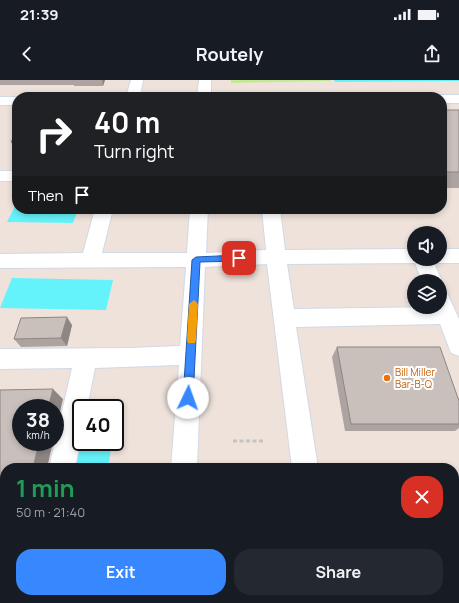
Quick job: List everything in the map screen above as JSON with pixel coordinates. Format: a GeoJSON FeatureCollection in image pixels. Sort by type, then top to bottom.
{"type":"FeatureCollection","features":[{"type":"Feature","properties":{"kind":"street"},"geometry":{"type":"LineString","coordinates":[[134,92],[137,80]]}},
{"type":"Feature","properties":{"kind":"street"},"geometry":{"type":"LineString","coordinates":[[204,92],[205,80]]}},
{"type":"Feature","properties":{"kind":"street"},"geometry":{"type":"LineString","coordinates":[[447,99],[459,99]]}},
{"type":"Feature","properties":{"kind":"street"},"geometry":{"type":"LineString","coordinates":[[0,101],[12,101]]}},
{"type":"Feature","properties":{"kind":"street"},"geometry":{"type":"LineString","coordinates":[[0,176],[12,176]]}},
{"type":"Feature","properties":{"kind":"street"},"geometry":{"type":"LineString","coordinates":[[91,260],[103,214]]}},
{"type":"Feature","properties":{"kind":"street"},"geometry":{"type":"LineString","coordinates":[[184,463],[199,214]]}},
{"type":"Feature","properties":{"kind":"street"},"geometry":{"type":"LineString","coordinates":[[272,214],[304,463]]}},
{"type":"Feature","properties":{"kind":"street"},"geometry":{"type":"LineString","coordinates":[[0,260],[196,260],[276,257],[407,256]]}},
{"type":"Feature","properties":{"kind":"street"},"geometry":{"type":"LineString","coordinates":[[447,256],[459,256]]}},
{"type":"Feature","properties":{"kind":"street"},"geometry":{"type":"LineString","coordinates":[[285,318],[407,310]]}},
{"type":"Feature","properties":{"kind":"street"},"geometry":{"type":"LineString","coordinates":[[446,314],[459,346]]}},
{"type":"Feature","properties":{"kind":"street"},"geometry":{"type":"LineString","coordinates":[[0,359],[85,359],[191,355]]}},
{"type":"Feature","properties":{"kind":"street"},"geometry":{"type":"LineString","coordinates":[[63,463],[85,359]]}},
{"type":"Feature","properties":{"kind":"path"},"geometry":{"type":"LineString","coordinates":[[233,441],[264,441]]}},
{"type":"Feature","properties":{"kind":"green space"},"geometry":{"type":"Polygon","coordinates":[[[231,80],[330,80],[331,81],[231,83],[231,80]]]}},
{"type":"Feature","properties":{"kind":"water"},"geometry":{"type":"Polygon","coordinates":[[[334,80],[459,80],[459,81],[335,82],[334,80]]]}},
{"type":"Feature","properties":{"kind":"water"},"geometry":{"type":"Polygon","coordinates":[[[12,212],[12,214],[76,214],[73,223],[7,222],[12,212]]]}},
{"type":"Feature","properties":{"kind":"water"},"geometry":{"type":"Polygon","coordinates":[[[12,278],[113,280],[106,310],[0,308],[12,278]]]}},
{"type":"Feature","properties":{"kind":"water"},"geometry":{"type":"Polygon","coordinates":[[[78,451],[111,451],[109,463],[75,463],[78,451]]]}},
{"type":"Feature","properties":{"kind":"building"},"geometry":{"type":"Polygon","coordinates":[[[447,110],[459,110],[459,172],[447,172],[447,110]]]}},
{"type":"Feature","properties":{"kind":"building"},"geometry":{"type":"Polygon","coordinates":[[[67,317],[61,338],[14,339],[21,318],[67,317]]]}},
{"type":"Feature","properties":{"kind":"building","name":"Bill Miller Bar-B-Q"},"geometry":{"type":"Polygon","coordinates":[[[337,347],[440,347],[459,401],[459,424],[351,424],[337,347]]]}},
{"type":"Feature","properties":{"kind":"building"},"geometry":{"type":"Polygon","coordinates":[[[53,389],[50,399],[12,399],[12,451],[37,451],[34,463],[0,463],[0,390],[53,389]]]}},
{"type":"Feature","properties":{"kind":"slow traffic"},"geometry":{"type":"LineString","coordinates":[[191,340],[194,304]]}},
{"type":"Feature","properties":{"kind":"place","name":"Bill Miller Bar-B-Q"},"geometry":{"type":"Point","coordinates":[387,378]}},
{"type":"Feature","properties":{"kind":"route"},"geometry":{"type":"LineString","coordinates":[[188,398],[196,260],[239,258]]}}]}
